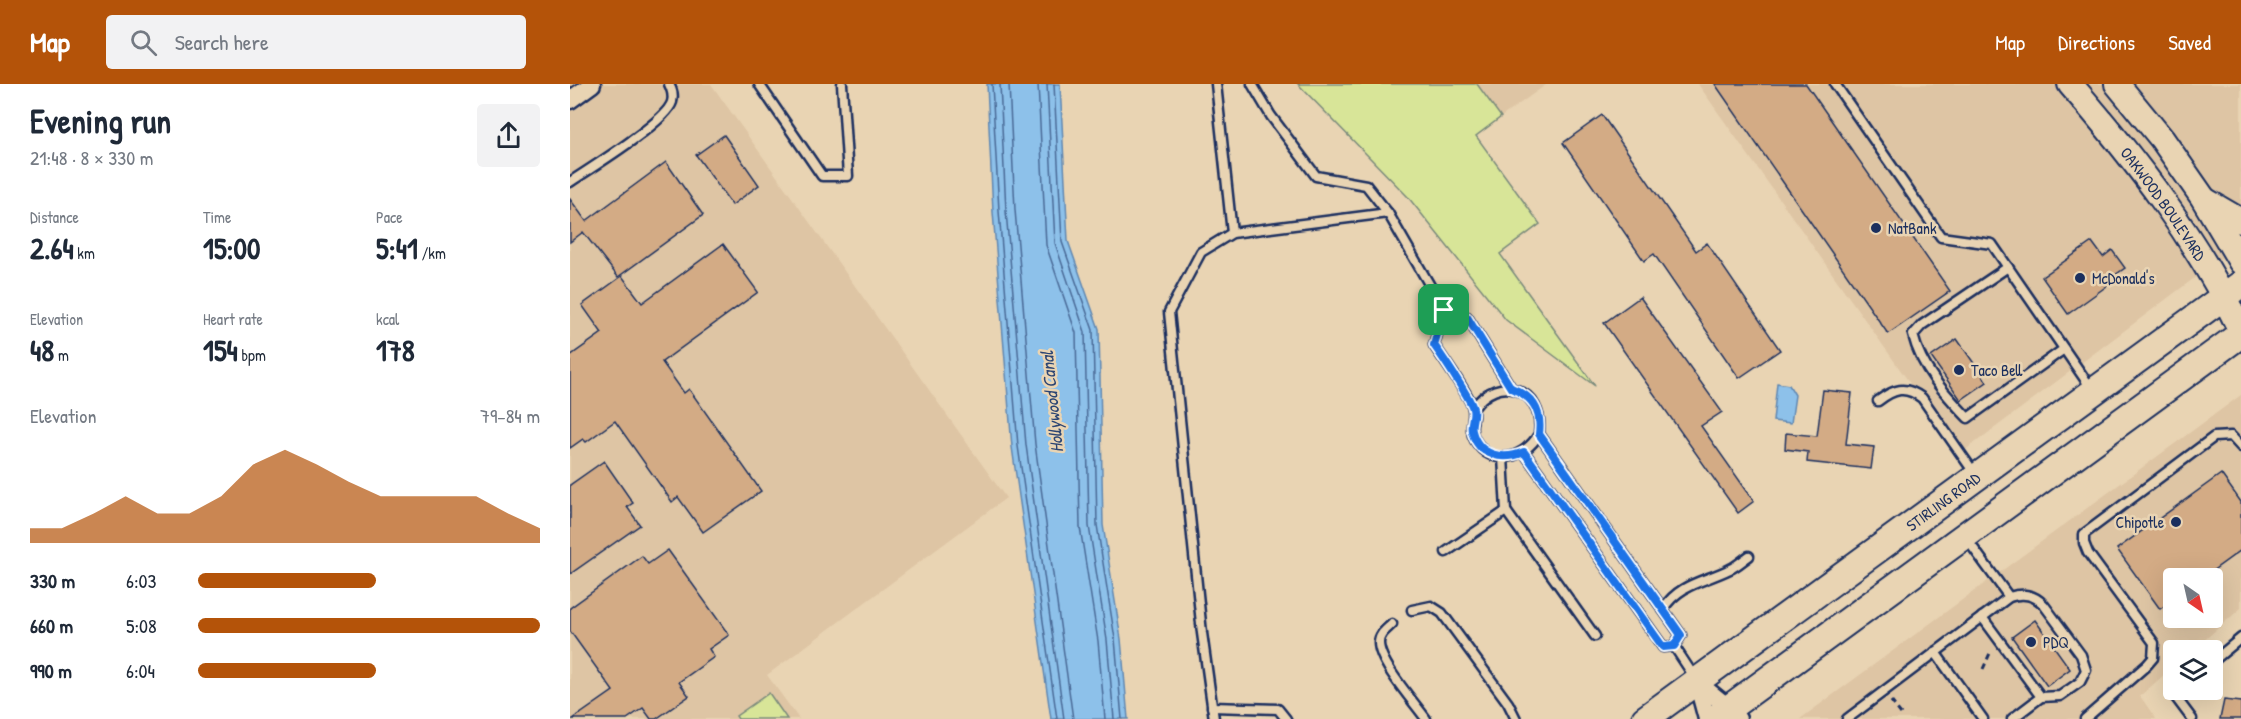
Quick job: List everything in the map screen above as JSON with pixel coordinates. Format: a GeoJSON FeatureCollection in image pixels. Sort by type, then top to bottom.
{"type":"FeatureCollection","features":[{"type":"Feature","properties":{"kind":"main road","name":"STIRLING ROAD"},"geometry":{"type":"LineString","coordinates":[[1645,719],[2233,291]]}},
{"type":"Feature","properties":{"kind":"main road"},"geometry":{"type":"LineString","coordinates":[[1727,715],[1964,536],[2241,333]]}},
{"type":"Feature","properties":{"kind":"street"},"geometry":{"type":"LineString","coordinates":[[570,100],[592,84]]}},
{"type":"Feature","properties":{"kind":"street","name":"OAKWOOD BOULEVARD"},"geometry":{"type":"LineString","coordinates":[[2070,84],[2110,130],[2233,291],[2241,333]]}},
{"type":"Feature","properties":{"kind":"street","name":"OAKWOOD BOULEVARD"},"geometry":{"type":"LineString","coordinates":[[2117,84],[2162,138],[2203,198],[2241,262]]}},
{"type":"Feature","properties":{"kind":"street"},"geometry":{"type":"LineString","coordinates":[[2203,198],[2241,221]]}},
{"type":"Feature","properties":{"kind":"street"},"geometry":{"type":"LineString","coordinates":[[1697,682],[1727,715]]}},
{"type":"Feature","properties":{"kind":"street"},"geometry":{"type":"LineString","coordinates":[[1697,682],[1707,719]]}},
{"type":"Feature","properties":{"kind":"lane"},"geometry":{"type":"LineString","coordinates":[[570,182],[662,118],[672,103],[673,92],[669,84]]}},
{"type":"Feature","properties":{"kind":"lane"},"geometry":{"type":"LineString","coordinates":[[759,84],[822,176],[848,176],[843,84]]}},
{"type":"Feature","properties":{"kind":"lane"},"geometry":{"type":"LineString","coordinates":[[1216,84],[1232,232]]}},
{"type":"Feature","properties":{"kind":"lane"},"geometry":{"type":"LineString","coordinates":[[1252,84],[1271,116],[1316,176],[1366,185],[1388,213],[1444,310],[1467,317],[1511,388]]}},
{"type":"Feature","properties":{"kind":"lane"},"geometry":{"type":"LineString","coordinates":[[1835,84],[1941,237],[1992,244],[2094,392]]}},
{"type":"Feature","properties":{"kind":"lane"},"geometry":{"type":"LineString","coordinates":[[1214,719],[1169,312],[1201,252],[1232,232],[1388,213]]}},
{"type":"Feature","properties":{"kind":"lane"},"geometry":{"type":"LineString","coordinates":[[2008,267],[1922,325],[1913,335],[1918,355],[1948,398],[1968,418],[2064,349]]}},
{"type":"Feature","properties":{"kind":"lane"},"geometry":{"type":"LineString","coordinates":[[1444,310],[1434,345],[1473,409],[1471,430],[1475,441],[1482,449],[1503,458],[1524,452],[1539,434],[1540,422],[1532,400],[1523,392],[1511,388],[1499,388],[1488,393],[1473,409]]}},
{"type":"Feature","properties":{"kind":"lane"},"geometry":{"type":"LineString","coordinates":[[1878,401],[1899,389],[1913,391],[1922,398],[1977,477]]}},
{"type":"Feature","properties":{"kind":"lane"},"geometry":{"type":"LineString","coordinates":[[1539,434],[1681,635],[1674,646]]}},
{"type":"Feature","properties":{"kind":"lane"},"geometry":{"type":"LineString","coordinates":[[2085,719],[2147,665],[2155,651],[2154,643],[2088,553],[2084,543],[2084,534],[2214,437],[2231,436],[2241,447]]}},
{"type":"Feature","properties":{"kind":"lane"},"geometry":{"type":"LineString","coordinates":[[1524,452],[1663,647],[1674,646]]}},
{"type":"Feature","properties":{"kind":"lane"},"geometry":{"type":"LineString","coordinates":[[1503,458],[1506,511],[1595,636]]}},
{"type":"Feature","properties":{"kind":"lane"},"geometry":{"type":"LineString","coordinates":[[1446,552],[1506,511]]}},
{"type":"Feature","properties":{"kind":"lane"},"geometry":{"type":"LineString","coordinates":[[1964,536],[2009,597]]}},
{"type":"Feature","properties":{"kind":"lane"},"geometry":{"type":"LineString","coordinates":[[1663,609],[1671,597],[1686,586],[1731,569],[1749,556]]}},
{"type":"Feature","properties":{"kind":"lane"},"geometry":{"type":"LineString","coordinates":[[1847,719],[2009,597],[2028,595],[2037,598],[2085,663],[2084,676],[2080,682],[2060,696],[2041,698],[2012,719]]}},
{"type":"Feature","properties":{"kind":"lane"},"geometry":{"type":"LineString","coordinates":[[1412,610],[1431,606],[1442,613],[1508,703],[1515,719]]}},
{"type":"Feature","properties":{"kind":"lane"},"geometry":{"type":"LineString","coordinates":[[1982,617],[2041,698]]}},
{"type":"Feature","properties":{"kind":"lane"},"geometry":{"type":"LineString","coordinates":[[1392,624],[1381,634],[1379,643],[1382,656],[1426,719]]}},
{"type":"Feature","properties":{"kind":"lane"},"geometry":{"type":"LineString","coordinates":[[2223,653],[2241,638]]}},
{"type":"Feature","properties":{"kind":"lane"},"geometry":{"type":"LineString","coordinates":[[1674,646],[1697,682]]}},
{"type":"Feature","properties":{"kind":"lane"},"geometry":{"type":"LineString","coordinates":[[1935,652],[1983,719]]}},
{"type":"Feature","properties":{"kind":"lane"},"geometry":{"type":"LineString","coordinates":[[2178,700],[2192,719]]}},
{"type":"Feature","properties":{"kind":"lane"},"geometry":{"type":"LineString","coordinates":[[1212,707],[1278,709],[1286,719]]}},
{"type":"Feature","properties":{"kind":"path"},"geometry":{"type":"LineString","coordinates":[[1983,669],[1993,647]]}},
{"type":"Feature","properties":{"kind":"path"},"geometry":{"type":"LineString","coordinates":[[1890,699],[1901,714]]}},
{"type":"Feature","properties":{"kind":"shaded area"},"geometry":{"type":"Polygon","coordinates":[[[570,84],[711,84],[1006,498],[767,675],[799,719],[570,719],[570,84]]]}},
{"type":"Feature","properties":{"kind":"shaded area"},"geometry":{"type":"Polygon","coordinates":[[[1477,84],[1547,84],[1501,117],[1477,84]]]}},
{"type":"Feature","properties":{"kind":"shaded area"},"geometry":{"type":"Polygon","coordinates":[[[1698,84],[2241,84],[2241,243],[1960,454],[1698,84]]]}},
{"type":"Feature","properties":{"kind":"shaded area"},"geometry":{"type":"Polygon","coordinates":[[[2241,395],[2241,608],[2223,624],[2223,568],[2163,568],[2163,628],[2218,628],[2205,640],[2163,640],[2163,676],[2140,696],[2156,719],[1800,719],[2241,395]]]}},
{"type":"Feature","properties":{"kind":"green space"},"geometry":{"type":"Polygon","coordinates":[[[1298,84],[1477,84],[1501,117],[1476,136],[1540,224],[1500,254],[1595,386],[1506,320],[1408,197],[1298,84]]]}},
{"type":"Feature","properties":{"kind":"green space"},"geometry":{"type":"Polygon","coordinates":[[[769,693],[787,719],[738,719],[736,716],[769,693]]]}},
{"type":"Feature","properties":{"kind":"water","name":"Hollywood Canal"},"geometry":{"type":"Polygon","coordinates":[[[987,84],[1060,84],[1068,241],[1099,329],[1103,525],[1121,639],[1128,719],[1051,719],[1012,447],[993,212],[987,84]]]}},
{"type":"Feature","properties":{"kind":"water"},"geometry":{"type":"Polygon","coordinates":[[[1777,383],[1789,385],[1795,395],[1791,423],[1773,421],[1777,383]]]}},
{"type":"Feature","properties":{"kind":"building"},"geometry":{"type":"Polygon","coordinates":[[[1715,84],[1806,84],[1950,291],[1888,334],[1715,84]]]}},
{"type":"Feature","properties":{"kind":"building"},"geometry":{"type":"Polygon","coordinates":[[[1602,115],[1696,251],[1707,243],[1780,350],[1739,378],[1654,254],[1644,261],[1563,143],[1602,115]]]}},
{"type":"Feature","properties":{"kind":"building"},"geometry":{"type":"Polygon","coordinates":[[[724,135],[759,185],[732,205],[696,155],[724,135]]]}},
{"type":"Feature","properties":{"kind":"building"},"geometry":{"type":"Polygon","coordinates":[[[666,162],[703,215],[618,277],[583,232],[570,242],[570,199],[586,221],[666,162]]]}},
{"type":"Feature","properties":{"kind":"building","name":"McDonald's"},"geometry":{"type":"Polygon","coordinates":[[[2092,242],[2103,257],[2112,250],[2125,268],[2115,275],[2118,278],[2068,314],[2042,277],[2092,242]]]}},
{"type":"Feature","properties":{"kind":"building"},"geometry":{"type":"Polygon","coordinates":[[[723,244],[758,292],[662,362],[684,393],[689,389],[761,491],[703,532],[678,497],[672,502],[615,421],[586,442],[583,439],[570,448],[570,356],[602,333],[582,305],[622,276],[642,303],[723,244]]]}},
{"type":"Feature","properties":{"kind":"building"},"geometry":{"type":"Polygon","coordinates":[[[1640,297],[1722,412],[1701,426],[1754,501],[1738,513],[1604,323],[1640,297]]]}},
{"type":"Feature","properties":{"kind":"building","name":"Taco Bell"},"geometry":{"type":"Polygon","coordinates":[[[1957,339],[1987,382],[1961,400],[1931,357],[1957,339]]]}},
{"type":"Feature","properties":{"kind":"building"},"geometry":{"type":"Polygon","coordinates":[[[1823,390],[1852,393],[1846,444],[1874,447],[1871,469],[1807,462],[1808,452],[1785,449],[1786,433],[1817,436],[1823,390]]]}},
{"type":"Feature","properties":{"kind":"building"},"geometry":{"type":"Polygon","coordinates":[[[604,461],[633,503],[627,507],[640,525],[570,574],[570,485],[604,461]]]}},
{"type":"Feature","properties":{"kind":"building"},"geometry":{"type":"Polygon","coordinates":[[[2221,474],[2241,502],[2241,550],[2216,568],[2163,568],[2163,607],[2160,609],[2117,549],[2221,474]]]}},
{"type":"Feature","properties":{"kind":"building"},"geometry":{"type":"Polygon","coordinates":[[[668,550],[729,635],[709,649],[714,657],[679,682],[689,696],[656,719],[651,719],[643,708],[627,719],[573,719],[613,691],[570,631],[570,608],[642,556],[648,564],[668,550]]]}},
{"type":"Feature","properties":{"kind":"building"},"geometry":{"type":"Polygon","coordinates":[[[2035,620],[2070,669],[2047,686],[2012,637],[2035,620]]]}},
{"type":"Feature","properties":{"kind":"building"},"geometry":{"type":"Polygon","coordinates":[[[2224,700],[2241,702],[2241,719],[2220,719],[2224,700]]]}},
{"type":"Feature","properties":{"kind":"place","name":"NatBank"},"geometry":{"type":"Point","coordinates":[1876,228]}},
{"type":"Feature","properties":{"kind":"place","name":"McDonald's"},"geometry":{"type":"Point","coordinates":[2080,278]}},
{"type":"Feature","properties":{"kind":"place","name":"Taco Bell"},"geometry":{"type":"Point","coordinates":[1959,370]}},
{"type":"Feature","properties":{"kind":"place","name":"Chipotle"},"geometry":{"type":"Point","coordinates":[2176,522]}},
{"type":"Feature","properties":{"kind":"place","name":"PDQ"},"geometry":{"type":"Point","coordinates":[2031,642]}},
{"type":"Feature","properties":{"kind":"route"},"geometry":{"type":"LineString","coordinates":[[1444,310],[1467,317],[1511,388],[1523,392],[1532,400],[1538,410],[1539,434],[1681,635],[1674,646],[1663,647],[1524,452],[1503,458],[1482,449],[1475,441],[1471,430],[1473,409],[1434,345],[1444,310]]}}]}
